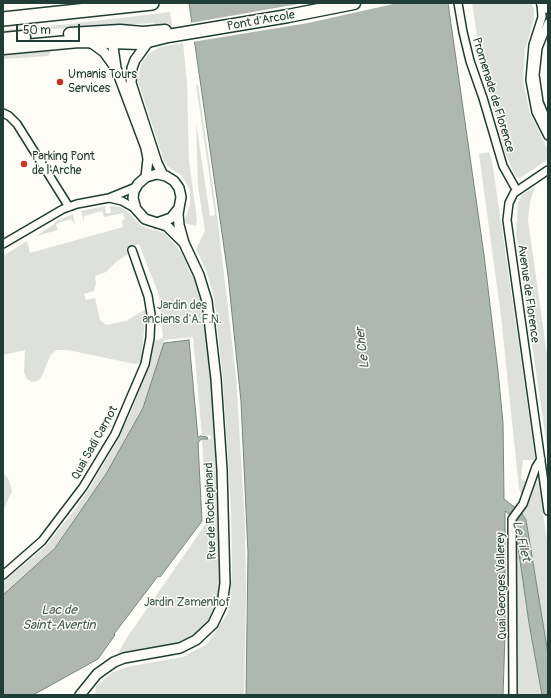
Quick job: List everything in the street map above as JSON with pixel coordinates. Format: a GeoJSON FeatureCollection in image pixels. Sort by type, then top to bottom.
{"type":"FeatureCollection","features":[{"type":"Feature","properties":{"kind":"highway"},"geometry":{"type":"LineString","coordinates":[[3,19],[152,3]]}},
{"type":"Feature","properties":{"kind":"main road","name":"Pont d'Arcole"},"geometry":{"type":"LineString","coordinates":[[168,33],[326,3]]}},
{"type":"Feature","properties":{"kind":"main road","name":"Pont d'Arcole"},"geometry":{"type":"LineString","coordinates":[[168,33],[288,16],[354,3]]}},
{"type":"Feature","properties":{"kind":"main road"},"geometry":{"type":"LineString","coordinates":[[542,3],[548,7]]}},
{"type":"Feature","properties":{"kind":"main road"},"geometry":{"type":"LineString","coordinates":[[3,39],[101,32],[134,34],[168,33]]}},
{"type":"Feature","properties":{"kind":"main road"},"geometry":{"type":"LineString","coordinates":[[3,48],[89,41],[132,44],[148,42],[168,33]]}},
{"type":"Feature","properties":{"kind":"street","name":"Promenade de Florence"},"geometry":{"type":"LineString","coordinates":[[458,3],[470,61],[483,98],[503,166],[517,190]]}},
{"type":"Feature","properties":{"kind":"street"},"geometry":{"type":"LineString","coordinates":[[542,3],[542,17],[533,45],[530,80],[536,112],[548,136]]}},
{"type":"Feature","properties":{"kind":"street"},"geometry":{"type":"LineString","coordinates":[[548,23],[538,48],[535,75],[539,102],[548,124]]}},
{"type":"Feature","properties":{"kind":"street"},"geometry":{"type":"LineString","coordinates":[[134,34],[118,37],[114,43],[116,68],[148,154],[146,177]]}},
{"type":"Feature","properties":{"kind":"street"},"geometry":{"type":"LineString","coordinates":[[89,41],[104,52],[116,68]]}},
{"type":"Feature","properties":{"kind":"street"},"geometry":{"type":"LineString","coordinates":[[148,42],[136,58],[132,68],[131,83],[157,163],[163,175]]}},
{"type":"Feature","properties":{"kind":"street"},"geometry":{"type":"LineString","coordinates":[[3,113],[9,116],[17,124],[69,207]]}},
{"type":"Feature","properties":{"kind":"street"},"geometry":{"type":"LineString","coordinates":[[517,190],[548,170]]}},
{"type":"Feature","properties":{"kind":"street"},"geometry":{"type":"LineString","coordinates":[[3,244],[39,222],[69,207],[109,198],[136,187],[146,177],[155,174],[163,175]]}},
{"type":"Feature","properties":{"kind":"street","name":"Rue de Rochepinard"},"geometry":{"type":"LineString","coordinates":[[80,695],[97,674],[118,660],[180,648],[196,640],[213,624],[218,614],[224,594],[222,470],[210,324],[203,286],[184,243],[178,219],[181,194],[178,186],[171,179],[163,175]]}},
{"type":"Feature","properties":{"kind":"street"},"geometry":{"type":"LineString","coordinates":[[136,187],[133,198],[136,209]]}},
{"type":"Feature","properties":{"kind":"street","name":"Avenue de Florence"},"geometry":{"type":"LineString","coordinates":[[517,190],[509,203],[507,220],[548,511]]}},
{"type":"Feature","properties":{"kind":"street"},"geometry":{"type":"LineString","coordinates":[[109,198],[122,201],[136,209]]}},
{"type":"Feature","properties":{"kind":"street"},"geometry":{"type":"LineString","coordinates":[[158,223],[171,218],[180,207]]}},
{"type":"Feature","properties":{"kind":"street","name":"Rue de Rochepinard"},"geometry":{"type":"LineString","coordinates":[[136,209],[145,219],[158,223],[172,230],[184,243]]}},
{"type":"Feature","properties":{"kind":"street","name":"Quai Sadi Carnot"},"geometry":{"type":"LineString","coordinates":[[3,575],[42,541],[83,487],[114,434],[145,364],[150,338],[151,314],[148,296],[132,250]]}},
{"type":"Feature","properties":{"kind":"street","name":"Quai Georges Vallerey"},"geometry":{"type":"LineString","coordinates":[[512,695],[512,520],[523,504],[536,467],[541,459]]}},
{"type":"Feature","properties":{"kind":"green space"},"geometry":{"type":"Polygon","coordinates":[[[472,3],[531,3],[534,10],[534,19],[525,50],[523,81],[530,113],[548,150],[548,158],[520,178],[515,176],[504,150],[479,49],[472,3]]]}},
{"type":"Feature","properties":{"kind":"green space"},"geometry":{"type":"Polygon","coordinates":[[[170,12],[172,25],[156,27],[154,23],[3,32],[3,30],[70,24],[170,12]]]}},
{"type":"Feature","properties":{"kind":"green space"},"geometry":{"type":"Polygon","coordinates":[[[183,43],[187,82],[189,161],[197,220],[196,226],[184,223],[190,205],[190,190],[182,176],[167,166],[164,161],[138,81],[140,68],[144,58],[160,47],[183,43]]]}},
{"type":"Feature","properties":{"kind":"green space"},"geometry":{"type":"Polygon","coordinates":[[[51,51],[48,56],[3,59],[3,55],[51,51]]]}},
{"type":"Feature","properties":{"kind":"green space"},"geometry":{"type":"Polygon","coordinates":[[[196,85],[198,85],[217,215],[236,376],[245,525],[246,595],[244,695],[95,695],[96,686],[113,672],[126,667],[183,657],[207,644],[228,613],[230,602],[232,571],[231,510],[223,380],[214,297],[206,270],[196,249],[205,231],[198,186],[196,122],[210,216],[215,215],[196,85]]]}},
{"type":"Feature","properties":{"kind":"green space"},"geometry":{"type":"Polygon","coordinates":[[[489,152],[492,161],[535,456],[534,460],[523,460],[521,479],[526,482],[522,498],[519,488],[501,316],[479,154],[489,152]]]}},
{"type":"Feature","properties":{"kind":"green space"},"geometry":{"type":"Polygon","coordinates":[[[535,187],[530,201],[528,220],[548,362],[548,454],[516,234],[518,203],[522,195],[535,187]]]}},
{"type":"Feature","properties":{"kind":"green space"},"geometry":{"type":"Polygon","coordinates":[[[105,206],[106,213],[111,213],[110,206],[120,207],[127,211],[141,226],[165,233],[181,252],[195,282],[201,302],[205,335],[207,335],[211,375],[219,535],[220,588],[211,619],[199,632],[179,644],[117,655],[128,636],[207,522],[202,439],[211,439],[211,435],[202,436],[193,337],[164,340],[163,348],[143,408],[106,474],[55,547],[3,595],[3,582],[45,547],[76,508],[92,484],[113,448],[131,412],[149,365],[154,341],[163,338],[159,295],[139,244],[126,248],[128,254],[117,261],[106,272],[95,276],[96,283],[94,291],[84,294],[86,300],[95,298],[100,320],[106,325],[126,321],[146,309],[141,363],[135,364],[68,350],[57,350],[51,354],[41,378],[32,382],[27,379],[24,372],[25,350],[3,355],[3,256],[27,241],[30,253],[123,227],[122,220],[125,219],[123,213],[104,217],[102,211],[84,216],[84,222],[81,211],[105,206]]]}},
{"type":"Feature","properties":{"kind":"green space"},"geometry":{"type":"Polygon","coordinates":[[[73,214],[75,225],[71,219],[56,224],[58,230],[36,236],[53,225],[56,221],[73,214]]]}},
{"type":"Feature","properties":{"kind":"green space"},"geometry":{"type":"Polygon","coordinates":[[[3,473],[8,478],[12,491],[3,511],[3,473]]]}},
{"type":"Feature","properties":{"kind":"green space"},"geometry":{"type":"Polygon","coordinates":[[[538,479],[548,547],[548,654],[526,520],[521,512],[538,479]]]}},
{"type":"Feature","properties":{"kind":"green space"},"geometry":{"type":"Polygon","coordinates":[[[515,526],[529,623],[542,695],[516,695],[517,620],[515,526]]]}},
{"type":"Feature","properties":{"kind":"water"},"geometry":{"type":"Polygon","coordinates":[[[189,3],[448,3],[484,255],[498,371],[503,423],[504,499],[521,512],[526,520],[548,654],[548,695],[542,695],[529,623],[515,526],[510,515],[505,511],[505,635],[503,695],[246,695],[248,553],[241,401],[228,275],[189,3]]]}},
{"type":"Feature","properties":{"kind":"water","name":"Lac de Saint-Avertin"},"geometry":{"type":"Polygon","coordinates":[[[189,340],[198,438],[200,436],[207,437],[208,439],[201,439],[198,443],[202,521],[160,577],[158,576],[114,634],[115,635],[98,659],[33,695],[3,695],[3,595],[55,548],[106,474],[143,408],[164,343],[189,340]]]}},
{"type":"Feature","properties":{"kind":"pier"},"geometry":{"type":"Polygon","coordinates":[[[304,3],[398,3],[308,23],[192,42],[190,23],[304,3]]]}},
{"type":"Feature","properties":{"kind":"place","name":"Umanis Tours Services"},"geometry":{"type":"Point","coordinates":[60,82]}},
{"type":"Feature","properties":{"kind":"place","name":"Parking Pont de l'Arche"},"geometry":{"type":"Point","coordinates":[24,164]}},
{"type":"Feature","properties":{"kind":"park label","name":"Jardin des anciens d'A.F.N."},"geometry":{"type":"Point","coordinates":[182,313]}},
{"type":"Feature","properties":{"kind":"park label","name":"Jardin Zamenhof"},"geometry":{"type":"Point","coordinates":[187,603]}},
{"type":"Feature","properties":{"kind":"water label","name":"Le Cher"},"geometry":{"type":"Point","coordinates":[363,348]}},
{"type":"Feature","properties":{"kind":"water label","name":"Le Filet"},"geometry":{"type":"Point","coordinates":[521,541]}}]}
